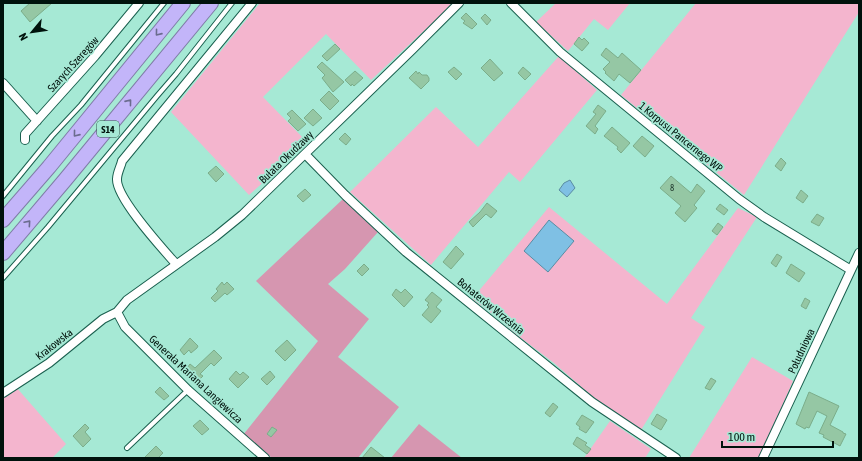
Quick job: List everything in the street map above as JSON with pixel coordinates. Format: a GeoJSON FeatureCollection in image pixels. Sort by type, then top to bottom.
{"type":"FeatureCollection","features":[{"type":"Feature","properties":{"kind":"highway","name":"S14"},"geometry":{"type":"LineString","coordinates":[[3,220],[49,167],[183,3]]}},
{"type":"Feature","properties":{"kind":"highway","name":"S14"},"geometry":{"type":"LineString","coordinates":[[3,253],[211,3]]}},
{"type":"Feature","properties":{"kind":"street","name":"Szarych Szeregów"},"geometry":{"type":"LineString","coordinates":[[25,140],[25,134],[95,56],[139,3]]}},
{"type":"Feature","properties":{"kind":"street"},"geometry":{"type":"LineString","coordinates":[[176,264],[141,222],[119,190],[117,178],[122,161],[252,3]]}},
{"type":"Feature","properties":{"kind":"street","name":"Bułata Okudżawy"},"geometry":{"type":"LineString","coordinates":[[117,312],[127,300],[215,236],[242,214],[459,3]]}},
{"type":"Feature","properties":{"kind":"street","name":"1 Korpusu Pancernego WP"},"geometry":{"type":"LineString","coordinates":[[512,3],[560,52],[739,199],[764,217],[851,270]]}},
{"type":"Feature","properties":{"kind":"street"},"geometry":{"type":"LineString","coordinates":[[3,83],[37,120]]}},
{"type":"Feature","properties":{"kind":"street","name":"Bohaterów Września"},"geometry":{"type":"LineString","coordinates":[[305,154],[345,195],[406,252],[592,402],[676,458]]}},
{"type":"Feature","properties":{"kind":"street","name":"Południowa"},"geometry":{"type":"LineString","coordinates":[[763,458],[859,253]]}},
{"type":"Feature","properties":{"kind":"street","name":"Generała Mariana Langiewicza"},"geometry":{"type":"LineString","coordinates":[[117,312],[125,327],[188,390],[265,458]]}},
{"type":"Feature","properties":{"kind":"street","name":"Krakowska"},"geometry":{"type":"LineString","coordinates":[[3,393],[49,363],[103,319],[117,312]]}},
{"type":"Feature","properties":{"kind":"lane"},"geometry":{"type":"LineString","coordinates":[[3,196],[52,136],[81,105],[164,3]]}},
{"type":"Feature","properties":{"kind":"lane"},"geometry":{"type":"LineString","coordinates":[[3,278],[48,227],[156,96],[176,74],[232,3]]}},
{"type":"Feature","properties":{"kind":"lane"},"geometry":{"type":"LineString","coordinates":[[127,448],[188,390]]}},
{"type":"Feature","properties":{"kind":"shaded area"},"geometry":{"type":"Polygon","coordinates":[[[260,3],[454,3],[371,80],[326,34],[263,97],[308,143],[249,195],[171,112],[260,3]]]}},
{"type":"Feature","properties":{"kind":"shaded area"},"geometry":{"type":"Polygon","coordinates":[[[556,3],[630,3],[608,30],[594,19],[568,51],[536,22],[556,3]]]}},
{"type":"Feature","properties":{"kind":"shaded area"},"geometry":{"type":"Polygon","coordinates":[[[696,3],[859,3],[859,12],[744,195],[621,95],[696,3]]]}},
{"type":"Feature","properties":{"kind":"shaded area"},"geometry":{"type":"Polygon","coordinates":[[[559,56],[597,90],[520,182],[509,172],[431,265],[350,192],[436,107],[478,147],[559,56]]]}},
{"type":"Feature","properties":{"kind":"shaded area"},"geometry":{"type":"Polygon","coordinates":[[[343,199],[378,232],[345,269],[328,284],[369,319],[338,357],[399,407],[358,458],[272,458],[243,435],[318,341],[256,281],[343,199]]]}},
{"type":"Feature","properties":{"kind":"shaded area"},"geometry":{"type":"Polygon","coordinates":[[[549,207],[667,304],[738,208],[757,217],[691,318],[705,327],[641,430],[594,398],[554,363],[472,299],[549,207]]]}},
{"type":"Feature","properties":{"kind":"shaded area"},"geometry":{"type":"Polygon","coordinates":[[[752,357],[793,381],[760,458],[689,458],[752,357]]]}},
{"type":"Feature","properties":{"kind":"shaded area"},"geometry":{"type":"Polygon","coordinates":[[[16,387],[66,444],[52,458],[3,458],[3,396],[16,387]]]}},
{"type":"Feature","properties":{"kind":"shaded area"},"geometry":{"type":"Polygon","coordinates":[[[610,421],[651,449],[645,458],[584,458],[610,421]]]}},
{"type":"Feature","properties":{"kind":"shaded area"},"geometry":{"type":"Polygon","coordinates":[[[419,424],[462,458],[391,458],[419,424]]]}},
{"type":"Feature","properties":{"kind":"water"},"geometry":{"type":"Polygon","coordinates":[[[570,180],[575,188],[567,197],[559,190],[564,183],[570,180]]]}},
{"type":"Feature","properties":{"kind":"water"},"geometry":{"type":"Polygon","coordinates":[[[549,220],[574,241],[548,272],[524,251],[549,220]]]}},
{"type":"Feature","properties":{"kind":"building"},"geometry":{"type":"Polygon","coordinates":[[[30,3],[52,3],[30,22],[21,11],[30,3]]]}},
{"type":"Feature","properties":{"kind":"building"},"geometry":{"type":"Polygon","coordinates":[[[466,13],[477,24],[472,29],[463,23],[465,21],[461,18],[466,13]]]}},
{"type":"Feature","properties":{"kind":"building"},"geometry":{"type":"Polygon","coordinates":[[[485,14],[491,20],[487,25],[481,18],[485,14]]]}},
{"type":"Feature","properties":{"kind":"building"},"geometry":{"type":"Polygon","coordinates":[[[579,37],[582,40],[584,38],[589,43],[582,51],[574,44],[579,37]]]}},
{"type":"Feature","properties":{"kind":"building"},"geometry":{"type":"Polygon","coordinates":[[[335,44],[340,49],[327,61],[322,56],[335,44]]]}},
{"type":"Feature","properties":{"kind":"building"},"geometry":{"type":"Polygon","coordinates":[[[606,48],[618,58],[622,53],[641,70],[630,83],[619,74],[614,81],[605,73],[606,72],[603,69],[610,62],[601,55],[606,48]]]}},
{"type":"Feature","properties":{"kind":"building"},"geometry":{"type":"Polygon","coordinates":[[[490,59],[503,73],[494,81],[481,68],[490,59]]]}},
{"type":"Feature","properties":{"kind":"building"},"geometry":{"type":"Polygon","coordinates":[[[322,62],[344,82],[333,92],[322,78],[325,75],[317,67],[322,62]]]}},
{"type":"Feature","properties":{"kind":"building"},"geometry":{"type":"Polygon","coordinates":[[[454,67],[462,74],[456,80],[448,72],[454,67]]]}},
{"type":"Feature","properties":{"kind":"building"},"geometry":{"type":"Polygon","coordinates":[[[523,67],[531,74],[525,80],[518,73],[523,67]]]}},
{"type":"Feature","properties":{"kind":"building"},"geometry":{"type":"Polygon","coordinates":[[[355,71],[363,78],[354,86],[352,84],[351,86],[345,80],[355,71]]]}},
{"type":"Feature","properties":{"kind":"building"},"geometry":{"type":"Polygon","coordinates":[[[416,71],[418,74],[419,72],[422,75],[427,75],[429,78],[429,81],[421,89],[409,78],[416,71]]]}},
{"type":"Feature","properties":{"kind":"building"},"geometry":{"type":"Polygon","coordinates":[[[329,91],[339,101],[330,110],[320,100],[329,91]]]}},
{"type":"Feature","properties":{"kind":"building"},"geometry":{"type":"Polygon","coordinates":[[[598,105],[606,111],[595,126],[598,129],[595,134],[586,126],[596,114],[593,112],[598,105]]]}},
{"type":"Feature","properties":{"kind":"building"},"geometry":{"type":"Polygon","coordinates":[[[313,109],[322,118],[313,126],[304,118],[313,109]]]}},
{"type":"Feature","properties":{"kind":"building"},"geometry":{"type":"Polygon","coordinates":[[[292,110],[306,124],[298,131],[288,121],[291,118],[287,114],[292,110]]]}},
{"type":"Feature","properties":{"kind":"building"},"geometry":{"type":"Polygon","coordinates":[[[612,127],[630,143],[621,153],[617,149],[618,147],[604,136],[612,127]]]}},
{"type":"Feature","properties":{"kind":"building"},"geometry":{"type":"Polygon","coordinates":[[[345,133],[351,139],[346,145],[339,139],[345,133]]]}},
{"type":"Feature","properties":{"kind":"building"},"geometry":{"type":"Polygon","coordinates":[[[642,136],[654,146],[645,157],[633,146],[642,136]]]}},
{"type":"Feature","properties":{"kind":"building"},"geometry":{"type":"Polygon","coordinates":[[[781,158],[786,163],[781,171],[775,166],[781,158]]]}},
{"type":"Feature","properties":{"kind":"building"},"geometry":{"type":"Polygon","coordinates":[[[216,166],[224,174],[216,182],[208,173],[216,166]]]}},
{"type":"Feature","properties":{"kind":"building"},"geometry":{"type":"Polygon","coordinates":[[[671,176],[691,193],[697,184],[705,191],[694,205],[697,208],[685,222],[675,213],[681,206],[660,188],[671,176]]]}},
{"type":"Feature","properties":{"kind":"building"},"geometry":{"type":"Polygon","coordinates":[[[305,189],[311,195],[303,202],[297,196],[305,189]]]}},
{"type":"Feature","properties":{"kind":"building"},"geometry":{"type":"Polygon","coordinates":[[[801,190],[808,196],[803,203],[796,198],[801,190]]]}},
{"type":"Feature","properties":{"kind":"building"},"geometry":{"type":"Polygon","coordinates":[[[487,203],[497,211],[491,218],[486,214],[473,227],[469,222],[487,203]]]}},
{"type":"Feature","properties":{"kind":"building"},"geometry":{"type":"Polygon","coordinates":[[[720,204],[728,210],[724,215],[716,209],[720,204]]]}},
{"type":"Feature","properties":{"kind":"building"},"geometry":{"type":"Polygon","coordinates":[[[817,214],[824,218],[819,226],[811,222],[817,214]]]}},
{"type":"Feature","properties":{"kind":"building"},"geometry":{"type":"Polygon","coordinates":[[[718,223],[723,227],[717,235],[712,231],[718,223]]]}},
{"type":"Feature","properties":{"kind":"building"},"geometry":{"type":"Polygon","coordinates":[[[456,246],[464,254],[451,269],[443,262],[456,246]]]}},
{"type":"Feature","properties":{"kind":"building"},"geometry":{"type":"Polygon","coordinates":[[[777,254],[782,257],[776,267],[771,263],[777,254]]]}},
{"type":"Feature","properties":{"kind":"building"},"geometry":{"type":"Polygon","coordinates":[[[364,264],[369,269],[362,276],[357,271],[364,264]]]}},
{"type":"Feature","properties":{"kind":"building"},"geometry":{"type":"Polygon","coordinates":[[[791,264],[805,273],[799,282],[786,273],[791,264]]]}},
{"type":"Feature","properties":{"kind":"building"},"geometry":{"type":"Polygon","coordinates":[[[222,282],[224,285],[227,282],[234,289],[227,295],[225,293],[215,302],[211,298],[218,291],[216,289],[222,282]]]}},
{"type":"Feature","properties":{"kind":"building"},"geometry":{"type":"Polygon","coordinates":[[[396,289],[401,293],[405,289],[413,297],[404,307],[392,295],[396,289]]]}},
{"type":"Feature","properties":{"kind":"building"},"geometry":{"type":"Polygon","coordinates":[[[432,292],[442,300],[436,307],[441,311],[431,323],[422,315],[429,307],[427,305],[429,303],[425,300],[432,292]]]}},
{"type":"Feature","properties":{"kind":"building"},"geometry":{"type":"Polygon","coordinates":[[[805,298],[810,301],[806,309],[801,306],[805,298]]]}},
{"type":"Feature","properties":{"kind":"building"},"geometry":{"type":"Polygon","coordinates":[[[190,338],[198,346],[191,353],[189,350],[184,355],[180,350],[190,338]]]}},
{"type":"Feature","properties":{"kind":"building"},"geometry":{"type":"Polygon","coordinates":[[[287,340],[296,350],[285,361],[275,351],[287,340]]]}},
{"type":"Feature","properties":{"kind":"building"},"geometry":{"type":"Polygon","coordinates":[[[214,350],[222,358],[214,366],[211,363],[200,374],[203,376],[199,380],[187,368],[190,364],[195,368],[214,350]]]}},
{"type":"Feature","properties":{"kind":"building"},"geometry":{"type":"Polygon","coordinates":[[[236,371],[240,375],[243,372],[249,377],[238,388],[229,379],[236,371]]]}},
{"type":"Feature","properties":{"kind":"building"},"geometry":{"type":"Polygon","coordinates":[[[270,371],[275,377],[267,385],[261,379],[270,371]]]}},
{"type":"Feature","properties":{"kind":"building"},"geometry":{"type":"Polygon","coordinates":[[[711,378],[716,381],[710,390],[705,388],[711,378]]]}},
{"type":"Feature","properties":{"kind":"building"},"geometry":{"type":"Polygon","coordinates":[[[160,387],[169,396],[164,400],[155,392],[160,387]]]}},
{"type":"Feature","properties":{"kind":"building"},"geometry":{"type":"Polygon","coordinates":[[[809,392],[839,406],[830,425],[846,434],[840,446],[823,437],[824,435],[819,433],[827,416],[817,411],[809,428],[806,427],[805,429],[796,424],[809,392]]]}},
{"type":"Feature","properties":{"kind":"building"},"geometry":{"type":"Polygon","coordinates":[[[553,403],[558,407],[550,417],[545,413],[553,403]]]}},
{"type":"Feature","properties":{"kind":"building"},"geometry":{"type":"Polygon","coordinates":[[[657,414],[667,420],[661,430],[651,424],[657,414]]]}},
{"type":"Feature","properties":{"kind":"building"},"geometry":{"type":"Polygon","coordinates":[[[582,415],[594,422],[586,433],[579,429],[580,427],[576,424],[582,415]]]}},
{"type":"Feature","properties":{"kind":"building"},"geometry":{"type":"Polygon","coordinates":[[[200,420],[209,429],[202,435],[193,426],[200,420]]]}},
{"type":"Feature","properties":{"kind":"building"},"geometry":{"type":"Polygon","coordinates":[[[85,424],[89,428],[85,432],[91,439],[83,447],[73,436],[85,424]]]}},
{"type":"Feature","properties":{"kind":"building"},"geometry":{"type":"Polygon","coordinates":[[[272,427],[277,430],[271,437],[267,434],[272,427]]]}},
{"type":"Feature","properties":{"kind":"building"},"geometry":{"type":"Polygon","coordinates":[[[577,437],[587,443],[585,445],[591,449],[587,454],[573,444],[577,437]]]}},
{"type":"Feature","properties":{"kind":"building"},"geometry":{"type":"Polygon","coordinates":[[[156,446],[163,453],[158,458],[144,458],[156,446]]]}},
{"type":"Feature","properties":{"kind":"building"},"geometry":{"type":"Polygon","coordinates":[[[371,447],[385,458],[362,458],[371,447]]]}}]}
